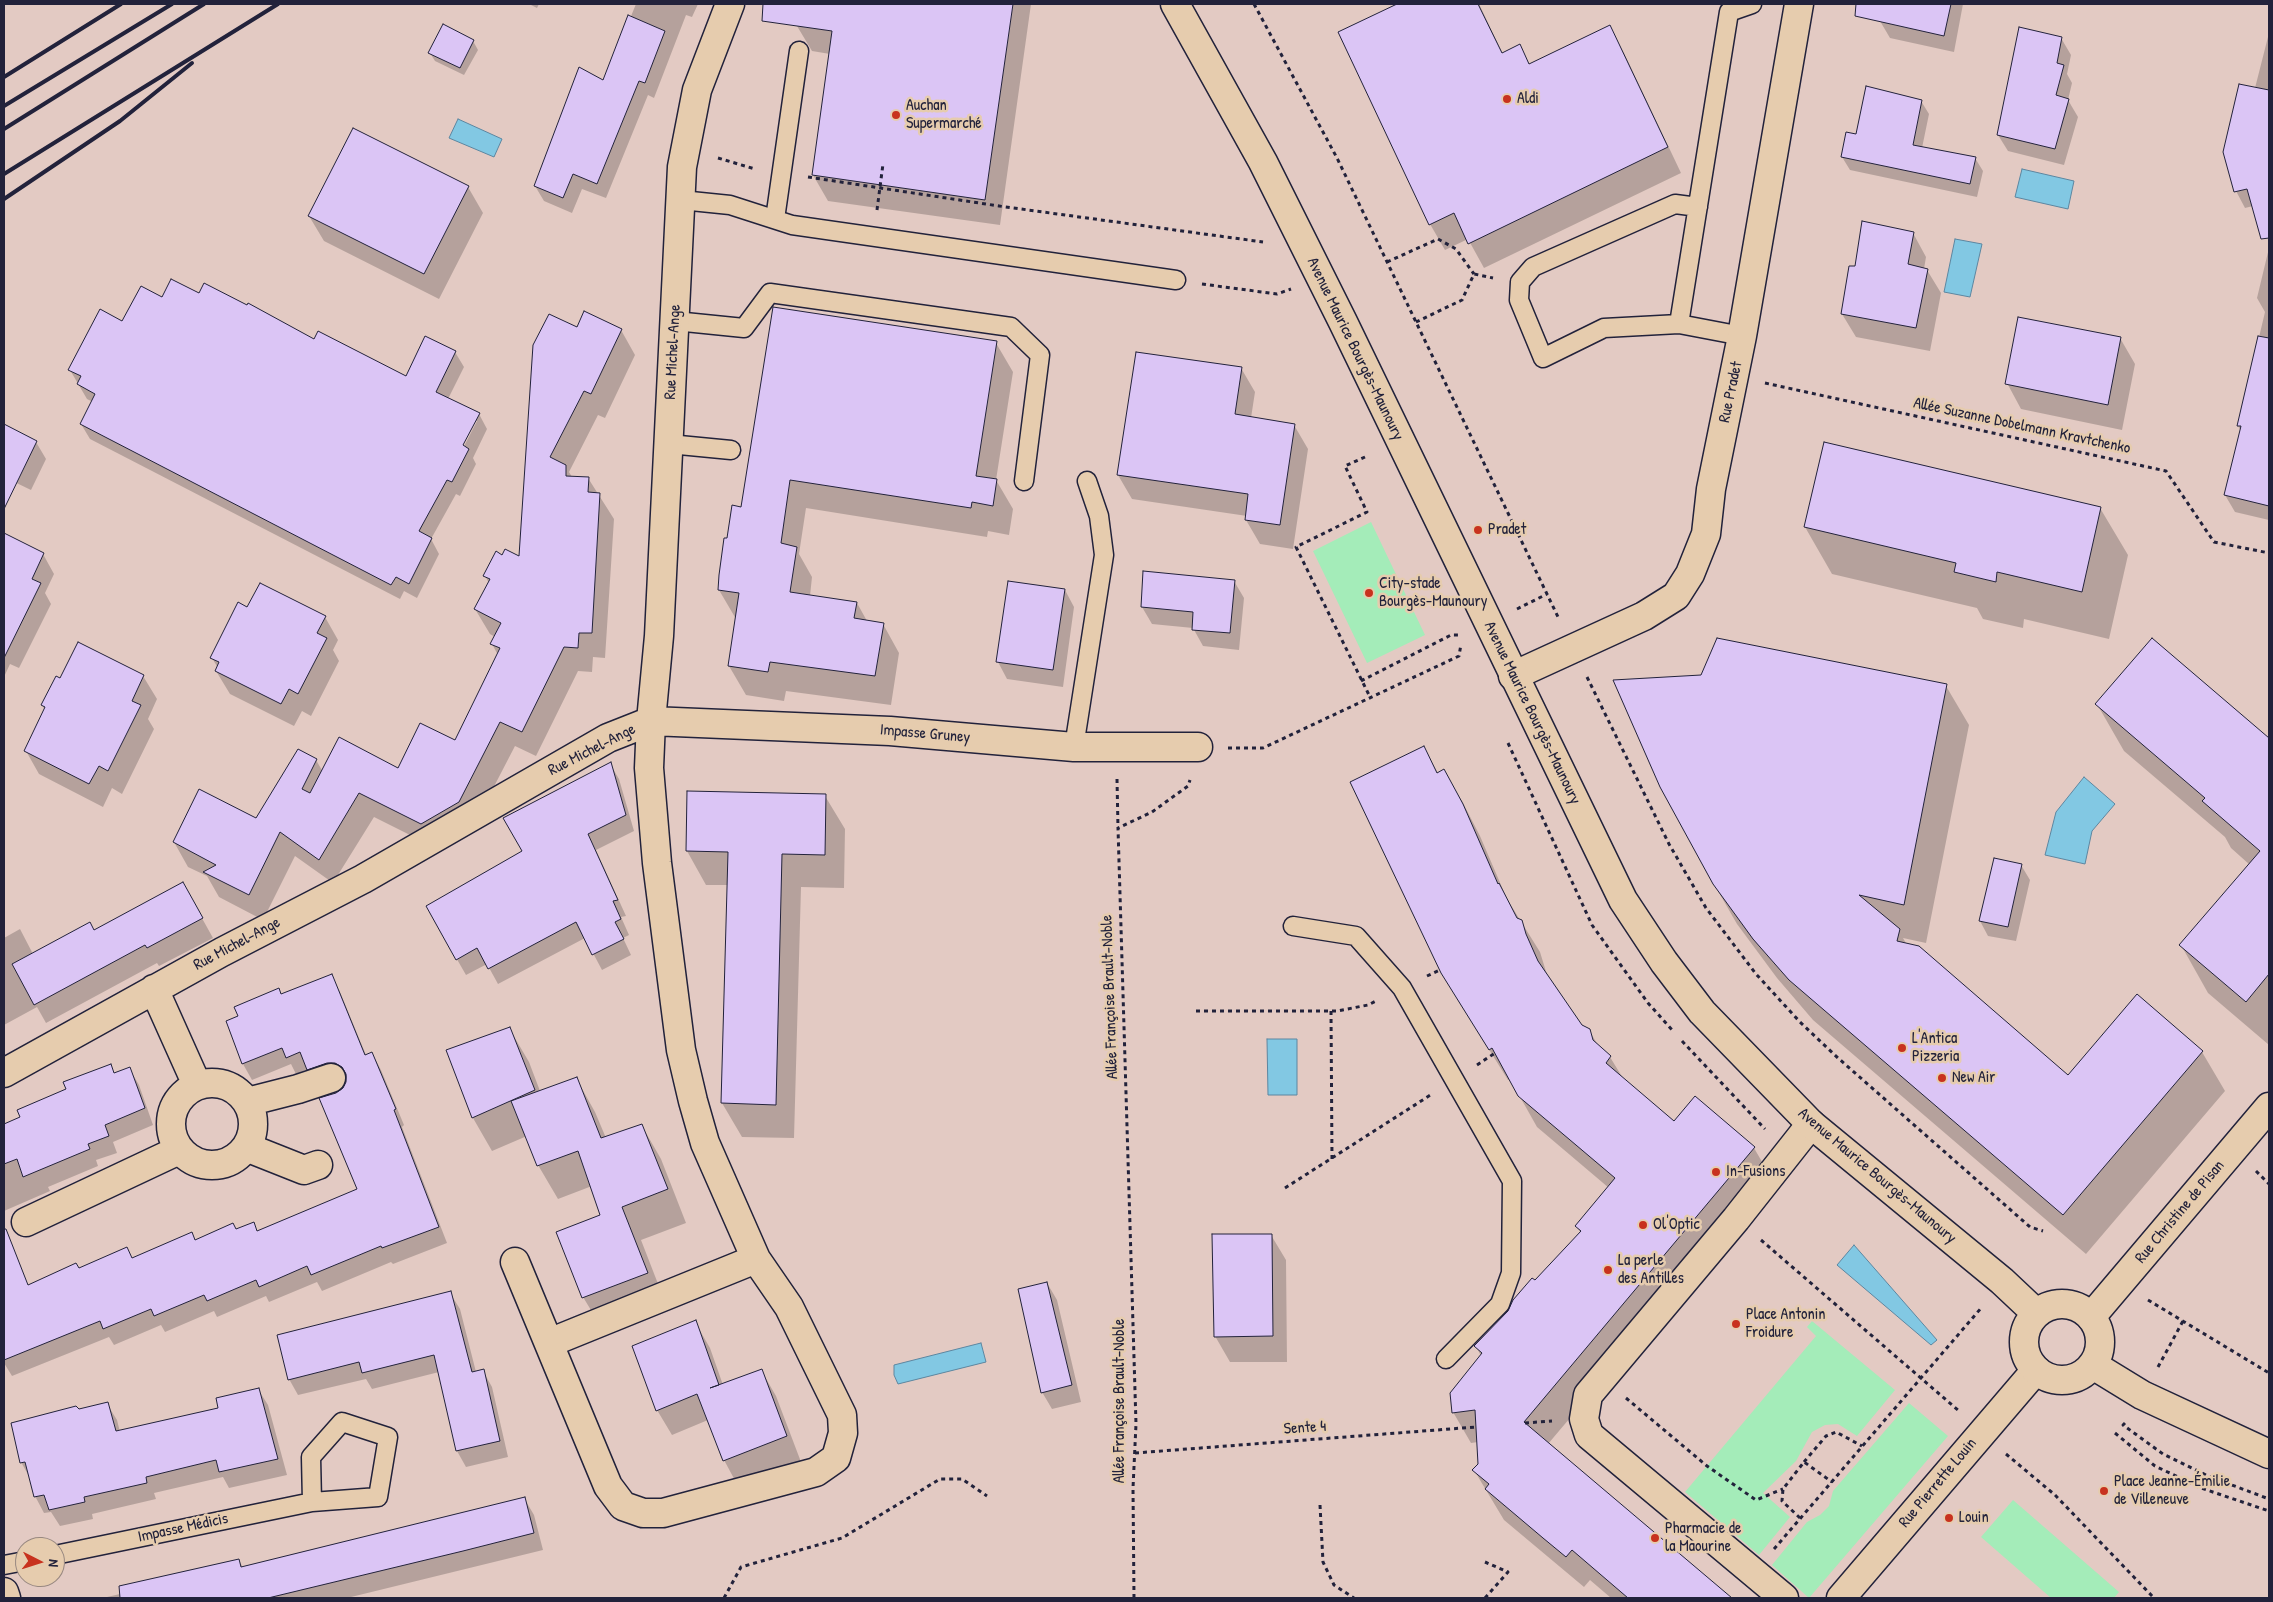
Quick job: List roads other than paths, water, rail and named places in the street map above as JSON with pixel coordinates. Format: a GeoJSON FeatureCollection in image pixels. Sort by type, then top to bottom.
{"type":"FeatureCollection","features":[{"type":"Feature","properties":{"kind":"street","name":"Rue Michel-Ange"},"geometry":{"type":"LineString","coordinates":[[4,1073],[222,952],[362,879],[608,738],[651,721],[659,636],[682,167],[698,90],[730,4]]}},
{"type":"Feature","properties":{"kind":"street","name":"Avenue Maurice Bourgès-Maunoury"},"geometry":{"type":"LineString","coordinates":[[1175,4],[1267,171],[1411,462],[1622,900],[1664,962],[1702,1012],[1811,1124],[2002,1281],[2036,1313]]}},
{"type":"Feature","properties":{"kind":"street","name":"Rue Pradet"},"geometry":{"type":"LineString","coordinates":[[1513,676],[1644,616],[1676,596],[1690,574],[1706,534],[1711,489],[1735,376],[1799,4]]}},
{"type":"Feature","properties":{"kind":"street","name":"Impasse Gruney"},"geometry":{"type":"LineString","coordinates":[[651,721],[890,731],[1074,747],[1198,747]]}},
{"type":"Feature","properties":{"kind":"street"},"geometry":{"type":"LineString","coordinates":[[515,1262],[608,1486],[623,1506],[643,1513],[663,1513],[816,1472],[836,1458],[843,1433],[842,1415],[789,1307],[756,1259],[705,1143],[681,1050],[657,863],[649,768],[651,721]]}},
{"type":"Feature","properties":{"kind":"street"},"geometry":{"type":"LineString","coordinates":[[154,989],[197,1085]]}},
{"type":"Feature","properties":{"kind":"street"},"geometry":{"type":"LineString","coordinates":[[247,1102],[298,1089],[331,1078]]}},
{"type":"Feature","properties":{"kind":"street"},"geometry":{"type":"LineString","coordinates":[[219,1083],[230,1087],[247,1102],[253,1124],[251,1136],[246,1147],[238,1156],[226,1163],[213,1166],[200,1164],[188,1159],[179,1150],[172,1136],[170,1120],[174,1106],[184,1093],[197,1085],[219,1083]]}},
{"type":"Feature","properties":{"kind":"street","name":"Rue Christine de Pisan"},"geometry":{"type":"LineString","coordinates":[[2091,1316],[2269,1107]]}},
{"type":"Feature","properties":{"kind":"street"},"geometry":{"type":"LineString","coordinates":[[1784,1598],[1589,1435],[1584,1419],[1588,1395],[1736,1219],[1811,1124]]}},
{"type":"Feature","properties":{"kind":"street"},"geometry":{"type":"LineString","coordinates":[[246,1147],[304,1170],[318,1165]]}},
{"type":"Feature","properties":{"kind":"street"},"geometry":{"type":"LineString","coordinates":[[26,1222],[179,1150]]}},
{"type":"Feature","properties":{"kind":"street"},"geometry":{"type":"LineString","coordinates":[[548,1343],[756,1259]]}},
{"type":"Feature","properties":{"kind":"street"},"geometry":{"type":"LineString","coordinates":[[2055,1304],[2068,1304],[2081,1308],[2091,1316],[2098,1328],[2100,1340],[2099,1353],[2093,1365],[2084,1374],[2072,1379],[2059,1380],[2047,1377],[2036,1370],[2028,1360],[2024,1348],[2024,1335],[2036,1313],[2055,1304]]}},
{"type":"Feature","properties":{"kind":"street"},"geometry":{"type":"LineString","coordinates":[[2093,1365],[2142,1395],[2269,1454]]}},
{"type":"Feature","properties":{"kind":"street","name":"Rue Pierrette Louin"},"geometry":{"type":"LineString","coordinates":[[1841,1598],[2036,1370]]}},
{"type":"Feature","properties":{"kind":"street"},"geometry":{"type":"LineString","coordinates":[[4,1592],[6,1598]]}},
{"type":"Feature","properties":{"kind":"lane"},"geometry":{"type":"LineString","coordinates":[[1680,324],[1730,12],[1752,4]]}},
{"type":"Feature","properties":{"kind":"lane"},"geometry":{"type":"LineString","coordinates":[[775,219],[799,51]]}},
{"type":"Feature","properties":{"kind":"lane"},"geometry":{"type":"LineString","coordinates":[[681,200],[730,205],[792,225],[1176,280]]}},
{"type":"Feature","properties":{"kind":"lane"},"geometry":{"type":"LineString","coordinates":[[1698,207],[1674,204],[1533,267],[1520,282],[1520,300],[1543,358],[1604,328],[1680,324],[1742,336]]}},
{"type":"Feature","properties":{"kind":"lane"},"geometry":{"type":"LineString","coordinates":[[675,321],[744,328],[770,293],[1011,328],[1040,355],[1024,481]]}},
{"type":"Feature","properties":{"kind":"lane"},"geometry":{"type":"LineString","coordinates":[[669,444],[731,450]]}},
{"type":"Feature","properties":{"kind":"lane"},"geometry":{"type":"LineString","coordinates":[[1074,747],[1104,555],[1099,516],[1087,481]]}},
{"type":"Feature","properties":{"kind":"lane"},"geometry":{"type":"LineString","coordinates":[[1293,926],[1356,936],[1402,988],[1512,1180],[1511,1273],[1500,1304],[1446,1359]]}},
{"type":"Feature","properties":{"kind":"lane","name":"Impasse Médicis"},"geometry":{"type":"LineString","coordinates":[[65,1552],[312,1502],[378,1497],[388,1436],[342,1422],[311,1457],[312,1502]]}},
{"type":"Feature","properties":{"kind":"water"},"geometry":{"type":"Polygon","coordinates":[[[458,119],[502,139],[494,157],[449,138],[458,119]]]}},
{"type":"Feature","properties":{"kind":"water"},"geometry":{"type":"Polygon","coordinates":[[[2022,169],[2074,181],[2068,209],[2015,197],[2022,169]]]}},
{"type":"Feature","properties":{"kind":"water"},"geometry":{"type":"Polygon","coordinates":[[[1955,239],[1982,244],[1970,297],[1944,292],[1955,239]]]}},
{"type":"Feature","properties":{"kind":"water"},"geometry":{"type":"Polygon","coordinates":[[[2084,777],[2115,804],[2092,831],[2085,864],[2045,855],[2056,812],[2084,777]]]}},
{"type":"Feature","properties":{"kind":"water"},"geometry":{"type":"Polygon","coordinates":[[[1267,1039],[1297,1039],[1297,1095],[1268,1095],[1267,1039]]]}},
{"type":"Feature","properties":{"kind":"water"},"geometry":{"type":"Polygon","coordinates":[[[1854,1245],[1937,1340],[1931,1345],[1837,1265],[1854,1245]]]}},
{"type":"Feature","properties":{"kind":"water"},"geometry":{"type":"Polygon","coordinates":[[[981,1343],[986,1362],[898,1384],[894,1375],[894,1365],[981,1343]]]}},
{"type":"Feature","properties":{"kind":"railway"},"geometry":{"type":"LineString","coordinates":[[4,77],[121,4]]}},
{"type":"Feature","properties":{"kind":"railway"},"geometry":{"type":"LineString","coordinates":[[4,106],[172,4]]}},
{"type":"Feature","properties":{"kind":"railway"},"geometry":{"type":"LineString","coordinates":[[4,129],[204,4]]}},
{"type":"Feature","properties":{"kind":"railway"},"geometry":{"type":"LineString","coordinates":[[4,174],[278,4]]}},
{"type":"Feature","properties":{"kind":"railway"},"geometry":{"type":"LineString","coordinates":[[4,199],[120,121],[192,63]]}},
{"type":"Feature","properties":{"kind":"place","name":"Aldi"},"geometry":{"type":"Point","coordinates":[1507,99]}},
{"type":"Feature","properties":{"kind":"place","name":"Auchan Supermarché"},"geometry":{"type":"Point","coordinates":[896,115]}},
{"type":"Feature","properties":{"kind":"place","name":"Pradet"},"geometry":{"type":"Point","coordinates":[1478,530]}},
{"type":"Feature","properties":{"kind":"place","name":"City-stade Bourgès-Maunoury"},"geometry":{"type":"Point","coordinates":[1369,593]}},
{"type":"Feature","properties":{"kind":"place","name":"L'Antica Pizzeria"},"geometry":{"type":"Point","coordinates":[1902,1048]}},
{"type":"Feature","properties":{"kind":"place","name":"New Air"},"geometry":{"type":"Point","coordinates":[1942,1078]}},
{"type":"Feature","properties":{"kind":"place","name":"In-Fusions"},"geometry":{"type":"Point","coordinates":[1716,1172]}},
{"type":"Feature","properties":{"kind":"place","name":"Ol'Optic"},"geometry":{"type":"Point","coordinates":[1643,1225]}},
{"type":"Feature","properties":{"kind":"place","name":"La perle des Antilles"},"geometry":{"type":"Point","coordinates":[1608,1270]}},
{"type":"Feature","properties":{"kind":"place","name":"Place Antonin Froidure"},"geometry":{"type":"Point","coordinates":[1736,1324]}},
{"type":"Feature","properties":{"kind":"place","name":"Place Jeanne-Émilie de Villeneuve"},"geometry":{"type":"Point","coordinates":[2104,1491]}},
{"type":"Feature","properties":{"kind":"place","name":"Louin"},"geometry":{"type":"Point","coordinates":[1949,1518]}},
{"type":"Feature","properties":{"kind":"place","name":"Pharmacie de la Maourine"},"geometry":{"type":"Point","coordinates":[1655,1538]}}]}
